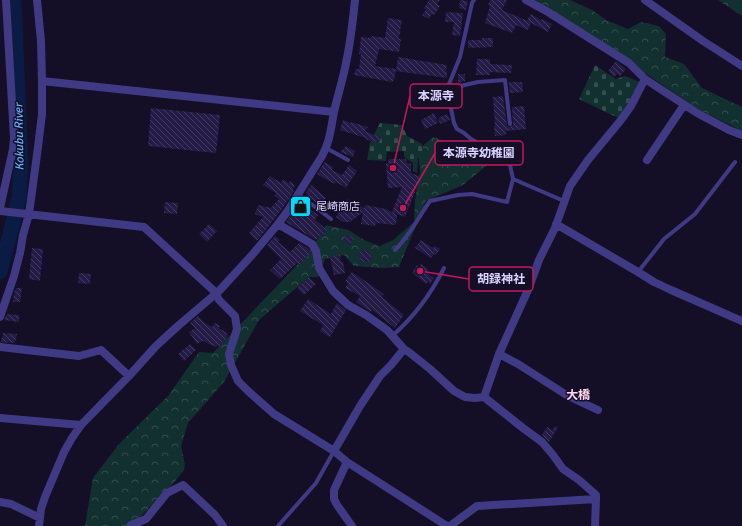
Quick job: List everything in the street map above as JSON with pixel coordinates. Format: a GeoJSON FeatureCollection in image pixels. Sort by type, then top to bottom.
{"type":"FeatureCollection","features":[{"type":"Feature","properties":{"kind":"street"},"geometry":{"type":"LineString","coordinates":[[6,0],[14,138],[2,210],[144,227],[216,294],[219,300],[235,316],[238,329],[229,354],[231,365],[238,381],[248,391],[274,414],[334,451],[347,462],[447,526]]}},
{"type":"Feature","properties":{"kind":"street"},"geometry":{"type":"LineString","coordinates":[[0,317],[14,276],[23,235],[39,140],[42,114],[42,81],[41,41],[37,0]]}},
{"type":"Feature","properties":{"kind":"street"},"geometry":{"type":"LineString","coordinates":[[0,502],[11,504],[39,522],[45,497],[59,464],[72,438],[81,425],[162,341],[216,294],[278,224],[326,148],[347,59],[355,0]]}},
{"type":"Feature","properties":{"kind":"street"},"geometry":{"type":"LineString","coordinates":[[526,0],[548,12],[629,63],[645,79],[684,105],[708,119],[742,135]]}},
{"type":"Feature","properties":{"kind":"street"},"geometry":{"type":"LineString","coordinates":[[645,0],[703,41],[742,66]]}},
{"type":"Feature","properties":{"kind":"street"},"geometry":{"type":"LineString","coordinates":[[484,397],[499,354],[528,290],[539,260],[555,228],[570,186],[581,169],[631,106],[645,79]]}},
{"type":"Feature","properties":{"kind":"street"},"geometry":{"type":"LineString","coordinates":[[42,81],[334,112]]}},
{"type":"Feature","properties":{"kind":"street"},"geometry":{"type":"LineString","coordinates":[[647,160],[684,105]]}},
{"type":"Feature","properties":{"kind":"street"},"geometry":{"type":"LineString","coordinates":[[278,224],[312,244],[316,251],[319,268],[333,291],[348,304],[366,314],[387,330],[404,349],[410,352],[454,391],[465,397],[484,397],[542,442],[563,469],[579,480],[596,495],[595,526]]}},
{"type":"Feature","properties":{"kind":"street"},"geometry":{"type":"LineString","coordinates":[[556,224],[654,282],[742,321]]}},
{"type":"Feature","properties":{"kind":"street"},"geometry":{"type":"LineString","coordinates":[[0,347],[79,356],[101,350],[129,376]]}},
{"type":"Feature","properties":{"kind":"street"},"geometry":{"type":"LineString","coordinates":[[334,451],[360,406],[380,376],[404,349]]}},
{"type":"Feature","properties":{"kind":"street"},"geometry":{"type":"LineString","coordinates":[[499,354],[518,364],[568,396],[598,410]]}},
{"type":"Feature","properties":{"kind":"street"},"geometry":{"type":"LineString","coordinates":[[0,418],[81,425]]}},
{"type":"Feature","properties":{"kind":"street"},"geometry":{"type":"LineString","coordinates":[[347,462],[334,490],[334,499],[352,526]]}},
{"type":"Feature","properties":{"kind":"street"},"geometry":{"type":"LineString","coordinates":[[131,525],[146,519],[168,493],[183,485],[215,515],[223,526]]}},
{"type":"Feature","properties":{"kind":"street"},"geometry":{"type":"LineString","coordinates":[[450,526],[477,506],[596,499]]}},
{"type":"Feature","properties":{"kind":"lane"},"geometry":{"type":"LineString","coordinates":[[395,250],[412,230],[430,201],[458,195],[472,194],[507,202],[513,179],[510,164],[496,157],[489,149],[471,139],[458,129],[454,123],[447,89],[460,57],[472,3],[474,0]]}},
{"type":"Feature","properties":{"kind":"lane"},"geometry":{"type":"LineString","coordinates":[[447,89],[478,82],[505,80],[510,124]]}},
{"type":"Feature","properties":{"kind":"lane"},"geometry":{"type":"LineString","coordinates":[[326,148],[348,160]]}},
{"type":"Feature","properties":{"kind":"lane"},"geometry":{"type":"LineString","coordinates":[[638,272],[664,239],[695,214],[735,162]]}},
{"type":"Feature","properties":{"kind":"lane"},"geometry":{"type":"LineString","coordinates":[[513,179],[564,201]]}},
{"type":"Feature","properties":{"kind":"lane"},"geometry":{"type":"LineString","coordinates":[[298,194],[331,219]]}},
{"type":"Feature","properties":{"kind":"lane"},"geometry":{"type":"LineString","coordinates":[[392,336],[424,302],[437,283],[444,268]]}},
{"type":"Feature","properties":{"kind":"lane"},"geometry":{"type":"LineString","coordinates":[[278,526],[316,483],[334,451]]}},
{"type":"Feature","properties":{"kind":"green space"},"geometry":{"type":"Polygon","coordinates":[[[535,0],[570,0],[592,10],[606,20],[628,29],[641,22],[659,26],[666,34],[665,57],[684,64],[702,88],[742,107],[742,131],[696,108],[591,36],[535,0]]]}},
{"type":"Feature","properties":{"kind":"green space"},"geometry":{"type":"Polygon","coordinates":[[[718,0],[742,0],[742,16],[718,0]]]}},
{"type":"Feature","properties":{"kind":"green space"},"geometry":{"type":"Polygon","coordinates":[[[595,65],[616,79],[625,76],[640,82],[625,109],[618,118],[579,99],[595,65]]]}},
{"type":"Feature","properties":{"kind":"green space"},"geometry":{"type":"Polygon","coordinates":[[[380,123],[402,125],[407,136],[422,144],[425,155],[418,158],[417,173],[413,171],[413,163],[404,157],[404,151],[387,152],[386,161],[367,160],[370,142],[380,123]]]}},
{"type":"Feature","properties":{"kind":"green space"},"geometry":{"type":"Polygon","coordinates":[[[433,137],[458,146],[489,143],[496,158],[463,185],[426,201],[399,267],[382,268],[354,266],[344,255],[325,259],[321,275],[317,277],[309,277],[259,320],[224,382],[188,423],[181,446],[185,465],[184,470],[172,485],[140,517],[142,526],[85,526],[93,478],[119,444],[168,396],[199,352],[213,353],[300,262],[317,240],[326,225],[348,230],[366,241],[380,246],[393,240],[414,222],[415,200],[420,172],[418,150],[433,137]]]}},
{"type":"Feature","properties":{"kind":"building"},"geometry":{"type":"Polygon","coordinates":[[[429,0],[440,0],[437,4],[440,6],[434,15],[432,14],[429,19],[422,15],[426,10],[424,8],[429,0]]]}},
{"type":"Feature","properties":{"kind":"building"},"geometry":{"type":"Polygon","coordinates":[[[460,0],[468,1],[466,10],[459,8],[460,0]]]}},
{"type":"Feature","properties":{"kind":"building"},"geometry":{"type":"Polygon","coordinates":[[[490,0],[507,0],[502,10],[530,22],[527,20],[531,14],[552,24],[548,32],[531,23],[528,30],[516,25],[512,33],[485,23],[490,6],[488,5],[490,0]]]}},
{"type":"Feature","properties":{"kind":"building"},"geometry":{"type":"Polygon","coordinates":[[[446,12],[463,13],[460,36],[452,35],[454,22],[445,22],[446,12]]]}},
{"type":"Feature","properties":{"kind":"building"},"geometry":{"type":"Polygon","coordinates":[[[388,18],[402,20],[401,31],[398,38],[401,39],[399,52],[379,49],[375,66],[396,69],[394,80],[392,82],[354,75],[356,69],[359,69],[361,37],[371,38],[372,36],[385,38],[388,18]]]}},
{"type":"Feature","properties":{"kind":"building"},"geometry":{"type":"Polygon","coordinates":[[[482,38],[493,38],[493,47],[468,48],[468,40],[482,40],[482,38]]]}},
{"type":"Feature","properties":{"kind":"building"},"geometry":{"type":"Polygon","coordinates":[[[398,57],[447,65],[447,78],[396,71],[398,57]]]}},
{"type":"Feature","properties":{"kind":"building"},"geometry":{"type":"Polygon","coordinates":[[[477,59],[490,59],[490,64],[512,65],[511,73],[490,72],[490,75],[476,75],[477,59]]]}},
{"type":"Feature","properties":{"kind":"building"},"geometry":{"type":"Polygon","coordinates":[[[616,61],[626,69],[620,76],[617,74],[614,77],[608,71],[616,61]]]}},
{"type":"Feature","properties":{"kind":"building"},"geometry":{"type":"Polygon","coordinates":[[[458,74],[465,74],[465,81],[458,83],[458,74]]]}},
{"type":"Feature","properties":{"kind":"building"},"geometry":{"type":"Polygon","coordinates":[[[509,82],[522,82],[523,92],[510,93],[509,82]]]}},
{"type":"Feature","properties":{"kind":"building"},"geometry":{"type":"Polygon","coordinates":[[[503,96],[507,126],[510,127],[513,125],[512,107],[524,106],[526,129],[506,131],[506,135],[495,136],[493,97],[503,96]]]}},
{"type":"Feature","properties":{"kind":"building"},"geometry":{"type":"Polygon","coordinates":[[[151,108],[220,115],[216,153],[148,146],[151,108]]]}},
{"type":"Feature","properties":{"kind":"building"},"geometry":{"type":"Polygon","coordinates":[[[434,113],[438,123],[425,129],[421,120],[434,113]]]}},
{"type":"Feature","properties":{"kind":"building"},"geometry":{"type":"Polygon","coordinates":[[[447,114],[450,120],[440,124],[438,118],[447,114]]]}},
{"type":"Feature","properties":{"kind":"building"},"geometry":{"type":"Polygon","coordinates":[[[343,120],[368,127],[365,131],[381,138],[379,143],[372,140],[372,142],[366,138],[340,130],[343,120]]]}},
{"type":"Feature","properties":{"kind":"building"},"geometry":{"type":"Polygon","coordinates":[[[346,146],[355,151],[353,157],[340,152],[346,146]]]}},
{"type":"Feature","properties":{"kind":"building"},"geometry":{"type":"Polygon","coordinates":[[[389,159],[406,159],[407,163],[411,164],[411,173],[421,177],[405,217],[392,212],[402,187],[388,188],[386,164],[388,163],[389,159]]]}},
{"type":"Feature","properties":{"kind":"building"},"geometry":{"type":"Polygon","coordinates":[[[325,162],[333,167],[332,170],[342,175],[349,165],[357,171],[346,188],[317,174],[325,162]]]}},
{"type":"Feature","properties":{"kind":"building"},"geometry":{"type":"Polygon","coordinates":[[[270,176],[281,183],[283,179],[289,183],[290,181],[295,185],[294,191],[257,241],[249,233],[263,217],[255,214],[258,205],[271,208],[279,199],[274,196],[276,193],[263,185],[270,176]]]}},
{"type":"Feature","properties":{"kind":"building"},"geometry":{"type":"Polygon","coordinates":[[[311,185],[326,198],[319,206],[306,192],[311,185]]]}},
{"type":"Feature","properties":{"kind":"building"},"geometry":{"type":"Polygon","coordinates":[[[347,199],[364,208],[365,205],[386,209],[397,215],[396,225],[376,223],[375,226],[361,224],[363,212],[350,222],[343,222],[336,217],[347,199]]]}},
{"type":"Feature","properties":{"kind":"building"},"geometry":{"type":"Polygon","coordinates":[[[165,202],[178,203],[177,214],[164,213],[165,202]]]}},
{"type":"Feature","properties":{"kind":"building"},"geometry":{"type":"Polygon","coordinates":[[[300,202],[318,215],[315,220],[327,230],[322,237],[320,235],[316,240],[286,222],[300,202]]]}},
{"type":"Feature","properties":{"kind":"building"},"geometry":{"type":"Polygon","coordinates":[[[209,224],[217,231],[207,242],[199,234],[209,224]]]}},
{"type":"Feature","properties":{"kind":"building"},"geometry":{"type":"Polygon","coordinates":[[[347,234],[354,239],[350,245],[344,242],[345,240],[343,239],[347,234]]]}},
{"type":"Feature","properties":{"kind":"building"},"geometry":{"type":"Polygon","coordinates":[[[275,236],[280,240],[278,242],[290,252],[299,243],[308,248],[311,253],[299,265],[297,263],[280,279],[270,270],[281,259],[267,245],[275,236]]]}},
{"type":"Feature","properties":{"kind":"building"},"geometry":{"type":"Polygon","coordinates":[[[421,240],[433,248],[435,246],[440,249],[436,255],[434,254],[431,258],[415,248],[421,240]]]}},
{"type":"Feature","properties":{"kind":"building"},"geometry":{"type":"Polygon","coordinates":[[[32,248],[43,249],[40,281],[29,279],[32,248]]]}},
{"type":"Feature","properties":{"kind":"building"},"geometry":{"type":"Polygon","coordinates":[[[369,250],[372,261],[361,263],[359,252],[369,250]]]}},
{"type":"Feature","properties":{"kind":"building"},"geometry":{"type":"Polygon","coordinates":[[[340,255],[345,273],[334,275],[330,257],[340,255]]]}},
{"type":"Feature","properties":{"kind":"building"},"geometry":{"type":"Polygon","coordinates":[[[421,264],[428,269],[426,272],[434,278],[430,284],[428,282],[426,284],[412,273],[417,265],[419,267],[421,264]]]}},
{"type":"Feature","properties":{"kind":"building"},"geometry":{"type":"Polygon","coordinates":[[[352,272],[384,294],[382,297],[404,315],[395,328],[372,310],[371,312],[356,302],[360,296],[345,288],[348,283],[345,281],[352,272]]]}},
{"type":"Feature","properties":{"kind":"building"},"geometry":{"type":"Polygon","coordinates":[[[79,273],[91,274],[90,284],[78,283],[79,273]]]}},
{"type":"Feature","properties":{"kind":"building"},"geometry":{"type":"Polygon","coordinates":[[[309,277],[316,284],[304,295],[297,288],[309,277]]]}},
{"type":"Feature","properties":{"kind":"building"},"geometry":{"type":"Polygon","coordinates":[[[16,288],[22,288],[20,302],[13,302],[16,288]]]}},
{"type":"Feature","properties":{"kind":"building"},"geometry":{"type":"Polygon","coordinates":[[[308,299],[331,314],[337,303],[346,310],[330,337],[320,331],[323,325],[300,311],[308,299]]]}},
{"type":"Feature","properties":{"kind":"building"},"geometry":{"type":"Polygon","coordinates":[[[7,314],[19,315],[19,322],[4,320],[7,314]]]}},
{"type":"Feature","properties":{"kind":"building"},"geometry":{"type":"Polygon","coordinates":[[[198,316],[212,327],[215,323],[220,326],[219,328],[228,334],[220,347],[217,345],[216,347],[203,341],[197,344],[189,332],[195,328],[190,323],[198,316]]]}},
{"type":"Feature","properties":{"kind":"building"},"geometry":{"type":"Polygon","coordinates":[[[3,333],[17,334],[15,343],[1,342],[3,333]]]}},
{"type":"Feature","properties":{"kind":"building"},"geometry":{"type":"Polygon","coordinates":[[[190,344],[196,350],[184,361],[178,354],[190,344]]]}},
{"type":"Feature","properties":{"kind":"building"},"geometry":{"type":"Polygon","coordinates":[[[556,426],[558,427],[549,442],[542,435],[547,427],[552,430],[556,426]]]}},
{"type":"Feature","properties":{"kind":"waterway","name":"Kokubu River"},"geometry":{"type":"LineString","coordinates":[[0,272],[19,197],[21,166],[14,0]]}},
{"type":"Feature","properties":{"kind":"place","name":"本源寺"},"geometry":{"type":"Point","coordinates":[393,168]}},
{"type":"Feature","properties":{"kind":"place","name":"尾崎商店"},"geometry":{"type":"Point","coordinates":[300,206]}},
{"type":"Feature","properties":{"kind":"place","name":"本源寺幼稚園"},"geometry":{"type":"Point","coordinates":[403,208]}},
{"type":"Feature","properties":{"kind":"place","name":"胡録神社"},"geometry":{"type":"Point","coordinates":[420,271]}},
{"type":"Feature","properties":{"kind":"district","name":"大橋"},"geometry":{"type":"Point","coordinates":[578,395]}}]}
